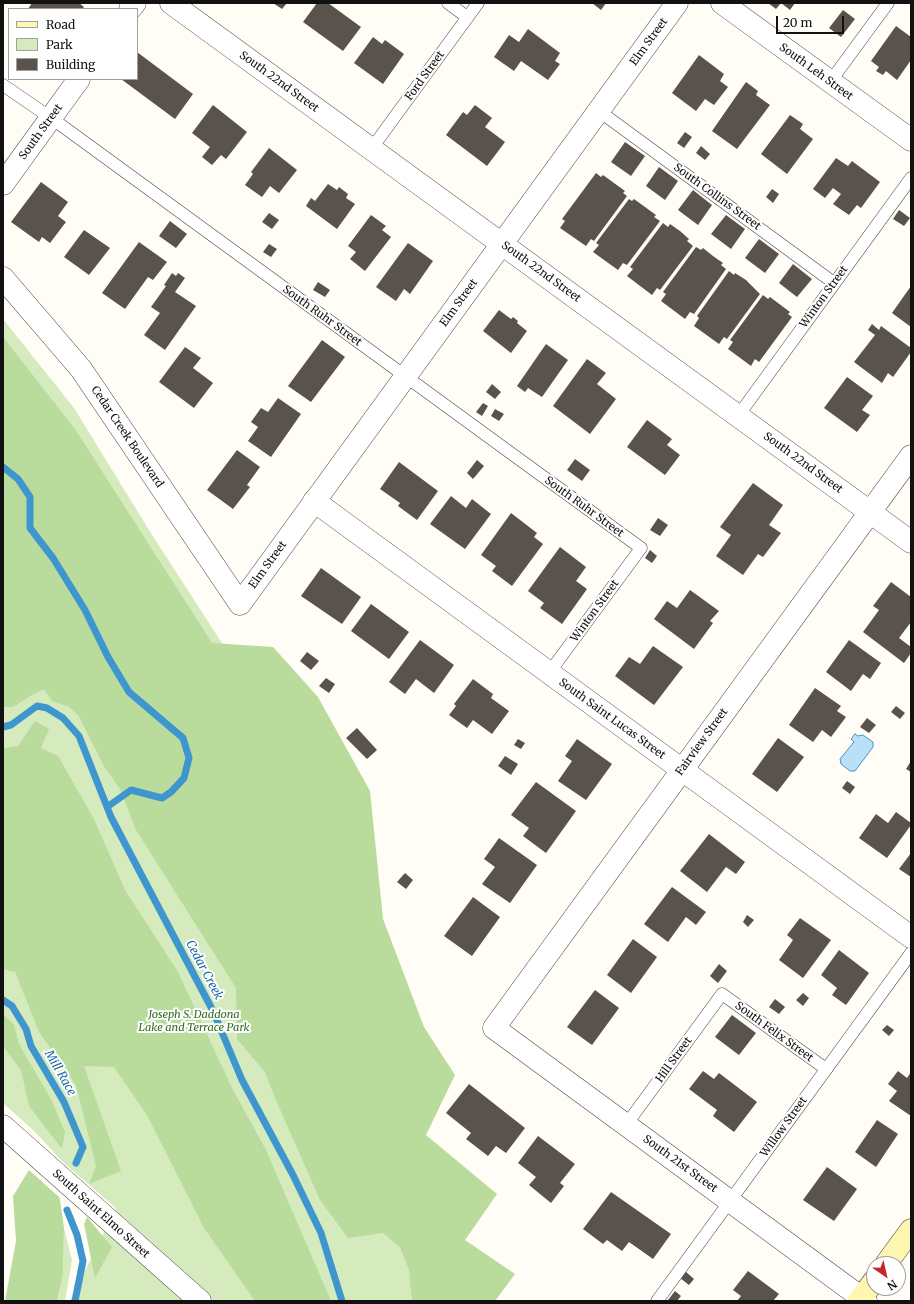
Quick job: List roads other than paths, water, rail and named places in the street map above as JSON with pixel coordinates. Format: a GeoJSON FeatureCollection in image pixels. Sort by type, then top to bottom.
{"type":"FeatureCollection","features":[{"type":"Feature","properties":{"kind":"street","name":"South 22nd Street"},"geometry":{"type":"LineString","coordinates":[[171,3],[911,542]]}},
{"type":"Feature","properties":{"kind":"street","name":"Elm Street"},"geometry":{"type":"LineString","coordinates":[[240,604],[678,3]]}},
{"type":"Feature","properties":{"kind":"street","name":"South Leh Street"},"geometry":{"type":"LineString","coordinates":[[722,3],[911,140]]}},
{"type":"Feature","properties":{"kind":"street","name":"South Street"},"geometry":{"type":"LineString","coordinates":[[3,184],[79,80]]}},
{"type":"Feature","properties":{"kind":"street","name":"Cedar Creek Boulevard"},"geometry":{"type":"LineString","coordinates":[[3,278],[81,369],[240,604]]}},
{"type":"Feature","properties":{"kind":"street","name":"Fairview Street"},"geometry":{"type":"LineString","coordinates":[[494,1028],[911,456]]}},
{"type":"Feature","properties":{"kind":"street","name":"South Saint Lucas Street"},"geometry":{"type":"LineString","coordinates":[[314,501],[911,937]]}},
{"type":"Feature","properties":{"kind":"street","name":"South 21st Street"},"geometry":{"type":"LineString","coordinates":[[494,1028],[862,1300]]}},
{"type":"Feature","properties":{"kind":"street","name":"South Saint Elmo Street"},"geometry":{"type":"LineString","coordinates":[[3,1126],[200,1301]]}},
{"type":"Feature","properties":{"kind":"street"},"geometry":{"type":"LineString","coordinates":[[892,1256],[911,1230]]}},
{"type":"Feature","properties":{"kind":"lane"},"geometry":{"type":"LineString","coordinates":[[448,3],[467,17]]}},
{"type":"Feature","properties":{"kind":"lane","name":"Ford Street"},"geometry":{"type":"LineString","coordinates":[[372,148],[478,3]]}},
{"type":"Feature","properties":{"kind":"lane"},"geometry":{"type":"LineString","coordinates":[[830,82],[888,3]]}},
{"type":"Feature","properties":{"kind":"lane","name":"South Ruhr Street"},"geometry":{"type":"LineString","coordinates":[[3,86],[51,118],[640,548]]}},
{"type":"Feature","properties":{"kind":"lane","name":"South Collins Street"},"geometry":{"type":"LineString","coordinates":[[599,111],[834,283]]}},
{"type":"Feature","properties":{"kind":"lane","name":"Winton Street"},"geometry":{"type":"LineString","coordinates":[[738,416],[911,178]]}},
{"type":"Feature","properties":{"kind":"lane","name":"Winton Street"},"geometry":{"type":"LineString","coordinates":[[549,673],[640,548]]}},
{"type":"Feature","properties":{"kind":"lane","name":"Willow Street"},"geometry":{"type":"LineString","coordinates":[[657,1301],[911,953]]}},
{"type":"Feature","properties":{"kind":"lane","name":"South Felix Street"},"geometry":{"type":"LineString","coordinates":[[722,994],[826,1069]]}},
{"type":"Feature","properties":{"kind":"lane","name":"Hill Street"},"geometry":{"type":"LineString","coordinates":[[626,1125],[722,994]]}},
{"type":"Feature","properties":{"kind":"water"},"geometry":{"type":"Polygon","coordinates":[[[855,734],[858,736],[863,735],[873,742],[873,747],[855,771],[850,771],[841,764],[840,759],[854,742],[851,739],[855,734]]]}},
{"type":"Feature","properties":{"kind":"waterway"},"geometry":{"type":"LineString","coordinates":[[3,467],[18,479],[30,497],[30,528],[53,558],[85,610],[108,657],[129,692],[183,738],[189,758],[184,778],[171,792],[162,798],[131,790],[107,807]]}},
{"type":"Feature","properties":{"kind":"waterway","name":"Cedar Creek"},"geometry":{"type":"LineString","coordinates":[[3,727],[11,725],[37,706],[47,708],[63,718],[79,736],[111,817],[213,1011],[242,1080],[293,1175],[321,1233],[342,1301]]}},
{"type":"Feature","properties":{"kind":"waterway","name":"Mill Race"},"geometry":{"type":"LineString","coordinates":[[3,1000],[12,1006],[26,1029],[31,1046],[64,1102],[83,1147],[76,1163]]}},
{"type":"Feature","properties":{"kind":"waterway","name":"Mill Race"},"geometry":{"type":"LineString","coordinates":[[67,1210],[77,1235],[83,1261],[75,1301]]}},
{"type":"Feature","properties":{"kind":"park label","name":"Joseph S. Daddona Lake and Terrace Park"},"geometry":{"type":"Point","coordinates":[194,1021]}}]}
